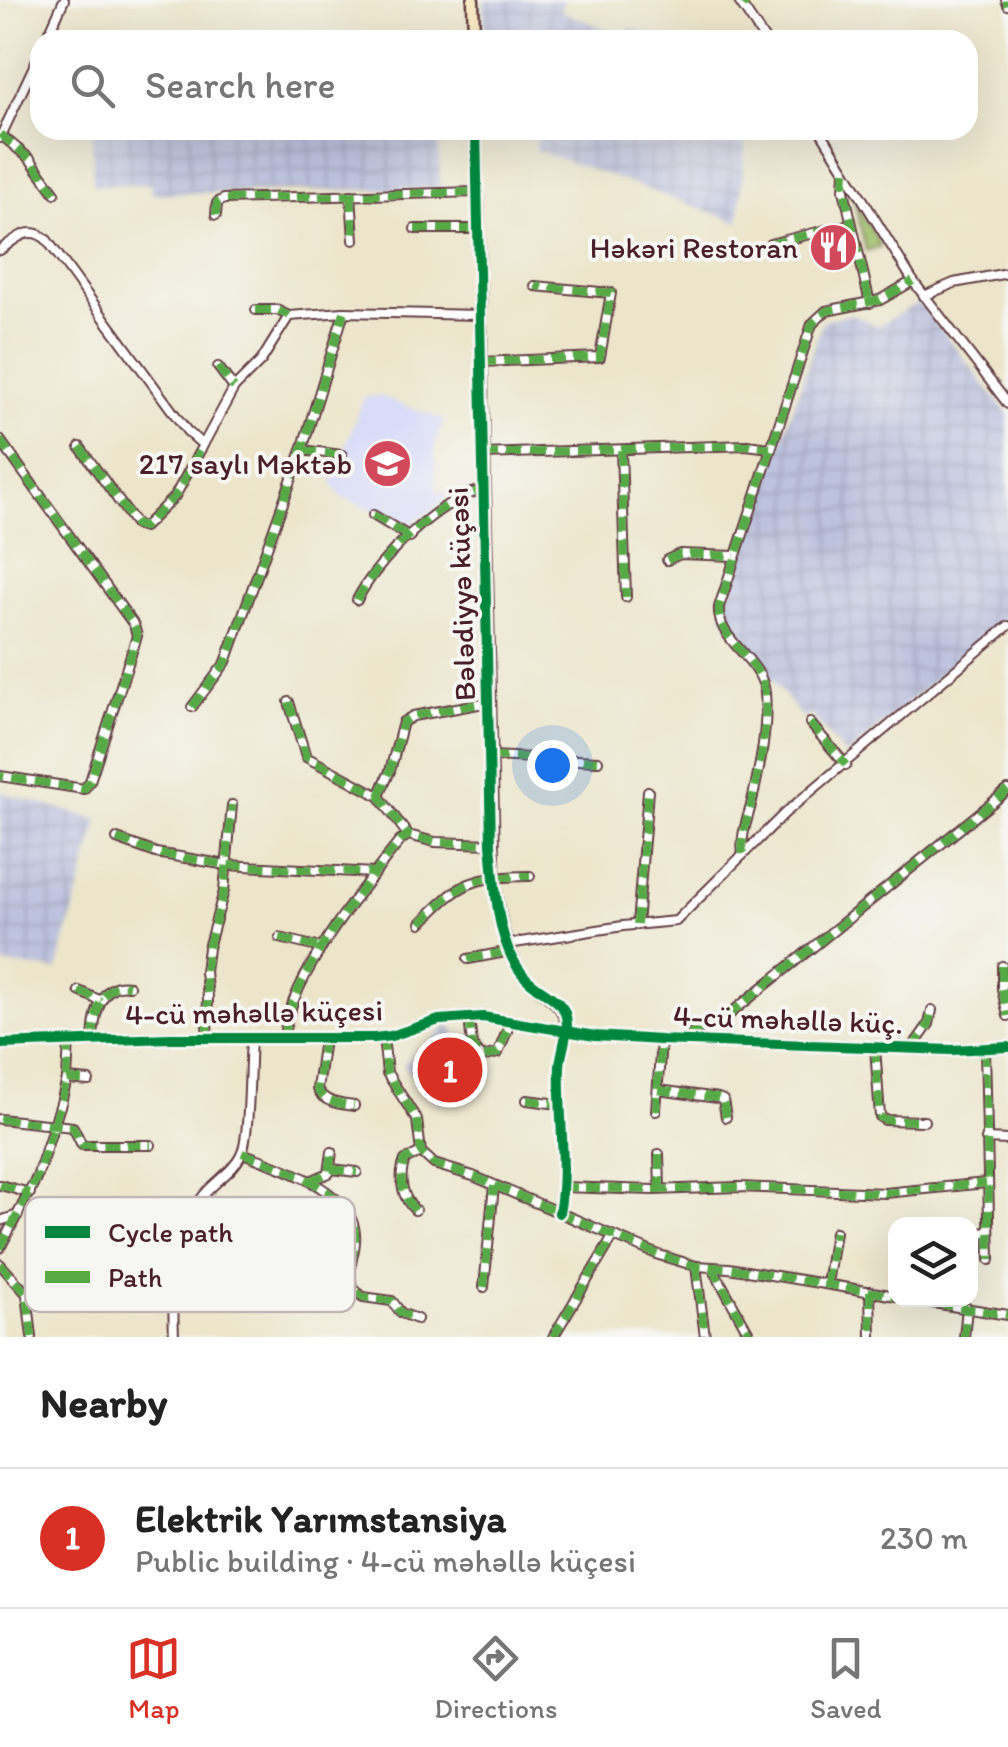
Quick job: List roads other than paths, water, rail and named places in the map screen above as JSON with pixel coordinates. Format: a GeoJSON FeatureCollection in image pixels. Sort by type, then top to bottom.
{"type":"FeatureCollection","features":[{"type":"Feature","properties":{"kind":"street"},"geometry":{"type":"LineString","coordinates":[[50,30],[64,0]]}},
{"type":"Feature","properties":{"kind":"street"},"geometry":{"type":"LineString","coordinates":[[474,0],[474,30]]}},
{"type":"Feature","properties":{"kind":"street"},"geometry":{"type":"LineString","coordinates":[[743,2],[759,30]]}},
{"type":"Feature","properties":{"kind":"street"},"geometry":{"type":"LineString","coordinates":[[30,74],[1,136],[30,159],[56,193]]}},
{"type":"Feature","properties":{"kind":"street","name":"Bələdiyyə küçəsi"},"geometry":{"type":"LineString","coordinates":[[476,140],[494,877],[509,948],[527,980],[564,1010],[566,1031]]}},
{"type":"Feature","properties":{"kind":"street"},"geometry":{"type":"LineString","coordinates":[[826,140],[913,281],[1008,404]]}},
{"type":"Feature","properties":{"kind":"street"},"geometry":{"type":"LineString","coordinates":[[845,171],[843,184],[850,224],[870,303]]}},
{"type":"Feature","properties":{"kind":"street"},"geometry":{"type":"LineString","coordinates":[[216,215],[217,203],[224,199],[477,192]]}},
{"type":"Feature","properties":{"kind":"street"},"geometry":{"type":"LineString","coordinates":[[351,195],[354,240]]}},
{"type":"Feature","properties":{"kind":"street"},"geometry":{"type":"LineString","coordinates":[[770,244],[850,224]]}},
{"type":"Feature","properties":{"kind":"street"},"geometry":{"type":"LineString","coordinates":[[415,229],[478,228]]}},
{"type":"Feature","properties":{"kind":"street"},"geometry":{"type":"LineString","coordinates":[[0,250],[28,232],[47,240],[187,431],[203,445]]}},
{"type":"Feature","properties":{"kind":"street"},"geometry":{"type":"LineString","coordinates":[[924,296],[954,283],[1008,273]]}},
{"type":"Feature","properties":{"kind":"street"},"geometry":{"type":"LineString","coordinates":[[743,854],[742,838],[758,770],[766,704],[762,677],[719,621],[718,607],[812,324],[826,311],[870,303],[913,281]]}},
{"type":"Feature","properties":{"kind":"street"},"geometry":{"type":"LineString","coordinates":[[481,362],[600,356],[612,293],[535,286]]}},
{"type":"Feature","properties":{"kind":"street"},"geometry":{"type":"LineString","coordinates":[[256,310],[277,310],[289,316],[344,312],[480,315]]}},
{"type":"Feature","properties":{"kind":"street"},"geometry":{"type":"LineString","coordinates":[[192,708],[226,662],[302,450],[344,312]]}},
{"type":"Feature","properties":{"kind":"street"},"geometry":{"type":"LineString","coordinates":[[80,447],[136,525],[144,527],[176,496],[234,388],[261,361],[289,316]]}},
{"type":"Feature","properties":{"kind":"street"},"geometry":{"type":"LineString","coordinates":[[218,367],[234,388]]}},
{"type":"Feature","properties":{"kind":"street"},"geometry":{"type":"LineString","coordinates":[[0,440],[134,625],[137,636],[96,764],[84,789],[0,776]]}},
{"type":"Feature","properties":{"kind":"street"},"geometry":{"type":"LineString","coordinates":[[483,454],[747,445],[770,448]]}},
{"type":"Feature","properties":{"kind":"street"},"geometry":{"type":"LineString","coordinates":[[302,450],[342,455]]}},
{"type":"Feature","properties":{"kind":"street"},"geometry":{"type":"LineString","coordinates":[[621,450],[626,597]]}},
{"type":"Feature","properties":{"kind":"street"},"geometry":{"type":"LineString","coordinates":[[358,600],[370,575],[449,502],[483,490]]}},
{"type":"Feature","properties":{"kind":"street"},"geometry":{"type":"LineString","coordinates":[[373,515],[410,537]]}},
{"type":"Feature","properties":{"kind":"street"},"geometry":{"type":"LineString","coordinates":[[666,560],[680,554],[735,556]]}},
{"type":"Feature","properties":{"kind":"street"},"geometry":{"type":"LineString","coordinates":[[468,959],[638,925],[676,922],[785,813],[1008,626]]}},
{"type":"Feature","properties":{"kind":"street"},"geometry":{"type":"LineString","coordinates":[[289,702],[306,757],[379,796],[408,835],[434,842],[492,844]]}},
{"type":"Feature","properties":{"kind":"street"},"geometry":{"type":"LineString","coordinates":[[379,796],[403,722],[413,716],[489,702]]}},
{"type":"Feature","properties":{"kind":"street"},"geometry":{"type":"LineString","coordinates":[[810,723],[846,765]]}},
{"type":"Feature","properties":{"kind":"street"},"geometry":{"type":"LineString","coordinates":[[491,756],[598,761]]}},
{"type":"Feature","properties":{"kind":"street"},"geometry":{"type":"LineString","coordinates":[[688,1041],[695,1030],[721,1021],[1008,790]]}},
{"type":"Feature","properties":{"kind":"street"},"geometry":{"type":"LineString","coordinates":[[638,925],[648,792]]}},
{"type":"Feature","properties":{"kind":"street"},"geometry":{"type":"LineString","coordinates":[[207,1039],[205,972],[227,865],[232,805]]}},
{"type":"Feature","properties":{"kind":"street"},"geometry":{"type":"LineString","coordinates":[[284,1038],[287,1018],[321,948],[374,873],[408,835]]}},
{"type":"Feature","properties":{"kind":"street"},"geometry":{"type":"LineString","coordinates":[[116,839],[156,853],[227,865],[374,873]]}},
{"type":"Feature","properties":{"kind":"street"},"geometry":{"type":"LineString","coordinates":[[421,923],[459,886],[494,877],[530,876]]}},
{"type":"Feature","properties":{"kind":"street"},"geometry":{"type":"LineString","coordinates":[[280,938],[321,948]]}},
{"type":"Feature","properties":{"kind":"street"},"geometry":{"type":"LineString","coordinates":[[1002,966],[1008,1016]]}},
{"type":"Feature","properties":{"kind":"street"},"geometry":{"type":"LineString","coordinates":[[93,1040],[94,1019],[101,1001],[116,984],[130,986]]}},
{"type":"Feature","properties":{"kind":"street"},"geometry":{"type":"LineString","coordinates":[[78,991],[101,1001]]}},
{"type":"Feature","properties":{"kind":"street"},"geometry":{"type":"LineString","coordinates":[[912,1048],[930,1024],[932,1010]]}},
{"type":"Feature","properties":{"kind":"street"},"geometry":{"type":"LineString","coordinates":[[469,1017],[472,1045],[482,1057],[498,1053],[511,1020]]}},
{"type":"Feature","properties":{"kind":"street","name":"4-cü məhəllə küçesi"},"geometry":{"type":"LineString","coordinates":[[0,1044],[384,1037],[440,1020],[469,1017],[511,1020],[566,1031]]}},
{"type":"Feature","properties":{"kind":"street"},"geometry":{"type":"LineString","coordinates":[[559,1212],[561,1048],[566,1031]]}},
{"type":"Feature","properties":{"kind":"street","name":"4-cü məhəllə küç."},"geometry":{"type":"LineString","coordinates":[[566,1031],[660,1040],[1008,1047]]}},
{"type":"Feature","properties":{"kind":"street"},"geometry":{"type":"LineString","coordinates":[[384,1037],[387,1073],[417,1120],[421,1152],[434,1164],[559,1212],[612,1237],[696,1266],[888,1294]]}},
{"type":"Feature","properties":{"kind":"street"},"geometry":{"type":"LineString","coordinates":[[203,1197],[242,1153],[251,1038]]}},
{"type":"Feature","properties":{"kind":"street"},"geometry":{"type":"LineString","coordinates":[[324,1039],[320,1095],[354,1106]]}},
{"type":"Feature","properties":{"kind":"street"},"geometry":{"type":"LineString","coordinates":[[656,1111],[660,1040]]}},
{"type":"Feature","properties":{"kind":"street"},"geometry":{"type":"LineString","coordinates":[[28,1197],[67,1079],[68,1041]]}},
{"type":"Feature","properties":{"kind":"street"},"geometry":{"type":"LineString","coordinates":[[875,1047],[880,1117],[924,1121]]}},
{"type":"Feature","properties":{"kind":"street"},"geometry":{"type":"LineString","coordinates":[[985,1049],[990,1260]]}},
{"type":"Feature","properties":{"kind":"street"},"geometry":{"type":"LineString","coordinates":[[67,1079],[89,1080]]}},
{"type":"Feature","properties":{"kind":"street"},"geometry":{"type":"LineString","coordinates":[[658,1090],[718,1098],[723,1100],[726,1117]]}},
{"type":"Feature","properties":{"kind":"street"},"geometry":{"type":"LineString","coordinates":[[528,1100],[559,1104]]}},
{"type":"Feature","properties":{"kind":"street"},"geometry":{"type":"LineString","coordinates":[[0,1119],[76,1128],[82,1145],[152,1145]]}},
{"type":"Feature","properties":{"kind":"street"},"geometry":{"type":"LineString","coordinates":[[986,1139],[1008,1140]]}},
{"type":"Feature","properties":{"kind":"street"},"geometry":{"type":"LineString","coordinates":[[310,1181],[329,1174],[332,1152]]}},
{"type":"Feature","properties":{"kind":"street"},"geometry":{"type":"LineString","coordinates":[[414,1210],[404,1196],[401,1172],[404,1160],[421,1152]]}},
{"type":"Feature","properties":{"kind":"street"},"geometry":{"type":"LineString","coordinates":[[242,1153],[310,1181],[331,1197]]}},
{"type":"Feature","properties":{"kind":"street"},"geometry":{"type":"LineString","coordinates":[[659,1154],[660,1190]]}},
{"type":"Feature","properties":{"kind":"street"},"geometry":{"type":"LineString","coordinates":[[331,1170],[357,1172]]}},
{"type":"Feature","properties":{"kind":"street"},"geometry":{"type":"LineString","coordinates":[[562,1187],[885,1193],[986,1183]]}},
{"type":"Feature","properties":{"kind":"street"},"geometry":{"type":"LineString","coordinates":[[0,1185],[30,1193]]}},
{"type":"Feature","properties":{"kind":"street"},"geometry":{"type":"LineString","coordinates":[[484,1287],[494,1186]]}},
{"type":"Feature","properties":{"kind":"street"},"geometry":{"type":"LineString","coordinates":[[0,1248],[25,1202]]}},
{"type":"Feature","properties":{"kind":"street"},"geometry":{"type":"LineString","coordinates":[[0,1221],[18,1215]]}},
{"type":"Feature","properties":{"kind":"street"},"geometry":{"type":"LineString","coordinates":[[828,1284],[835,1232]]}},
{"type":"Feature","properties":{"kind":"street"},"geometry":{"type":"LineString","coordinates":[[978,1233],[990,1232]]}},
{"type":"Feature","properties":{"kind":"street"},"geometry":{"type":"LineString","coordinates":[[553,1337],[612,1237]]}},
{"type":"Feature","properties":{"kind":"street"},"geometry":{"type":"LineString","coordinates":[[0,1264],[25,1291]]}},
{"type":"Feature","properties":{"kind":"street"},"geometry":{"type":"LineString","coordinates":[[696,1266],[705,1337]]}},
{"type":"Feature","properties":{"kind":"street"},"geometry":{"type":"LineString","coordinates":[[712,1267],[751,1337]]}},
{"type":"Feature","properties":{"kind":"street"},"geometry":{"type":"LineString","coordinates":[[392,1302],[401,1290]]}},
{"type":"Feature","properties":{"kind":"street"},"geometry":{"type":"LineString","coordinates":[[870,1291],[871,1337]]}},
{"type":"Feature","properties":{"kind":"street"},"geometry":{"type":"LineString","coordinates":[[355,1292],[392,1302],[400,1313],[417,1319]]}},
{"type":"Feature","properties":{"kind":"street"},"geometry":{"type":"LineString","coordinates":[[964,1307],[1008,1315]]}},
{"type":"Feature","properties":{"kind":"street"},"geometry":{"type":"LineString","coordinates":[[964,1337],[967,1308]]}},
{"type":"Feature","properties":{"kind":"street"},"geometry":{"type":"LineString","coordinates":[[30,1312],[32,1337]]}},
{"type":"Feature","properties":{"kind":"street"},"geometry":{"type":"LineString","coordinates":[[174,1312],[174,1337]]}},
{"type":"Feature","properties":{"kind":"place","name":"Həkəri Restoran"},"geometry":{"type":"Point","coordinates":[833,247]}},
{"type":"Feature","properties":{"kind":"place","name":"217 saylı Məktəb"},"geometry":{"type":"Point","coordinates":[387,463]}},
{"type":"Feature","properties":{"kind":"place","name":"Elektrik Yarımstansiya"},"geometry":{"type":"Point","coordinates":[450,1070]}}]}
